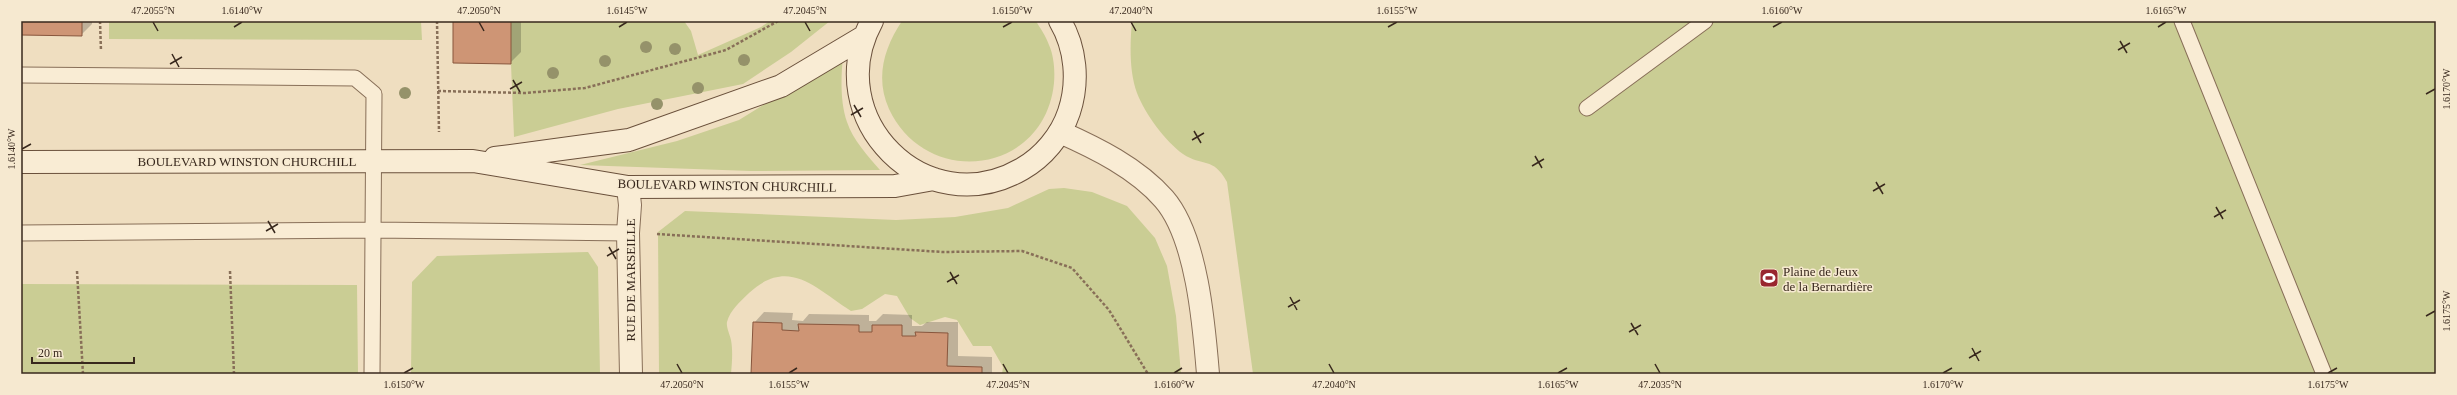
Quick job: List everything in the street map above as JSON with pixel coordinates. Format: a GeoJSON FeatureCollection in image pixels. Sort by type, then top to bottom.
{"type":"FeatureCollection","features":[{"type":"Feature","properties":{"kind":"street"},"geometry":{"type":"LineString","coordinates":[[869,28],[858,73],[859,94],[869,124],[878,138],[898,160],[912,170],[934,179],[972,184],[1006,177],[1035,160],[1060,132],[1068,114],[1074,88],[1074,63],[1068,27]]}},
{"type":"Feature","properties":{"kind":"street","name":"BOULEVARD WINSTON CHURCHILL"},"geometry":{"type":"LineString","coordinates":[[473,161],[629,140],[781,86],[869,28]]}},
{"type":"Feature","properties":{"kind":"street"},"geometry":{"type":"LineString","coordinates":[[1060,132],[1095,148],[1135,173],[1165,200],[1182,230],[1193,267],[1204,326],[1208,374]]}},
{"type":"Feature","properties":{"kind":"street","name":"BOULEVARD WINSTON CHURCHILL"},"geometry":{"type":"LineString","coordinates":[[21,162],[473,161],[628,187],[895,186],[934,179]]}},
{"type":"Feature","properties":{"kind":"street","name":"RUE DE MARSEILLE"},"geometry":{"type":"LineString","coordinates":[[628,187],[630,205],[628,233],[631,374]]}},
{"type":"Feature","properties":{"kind":"lane"},"geometry":{"type":"LineString","coordinates":[[1587,108],[1705,21]]}},
{"type":"Feature","properties":{"kind":"lane"},"geometry":{"type":"LineString","coordinates":[[2182,21],[2324,374]]}},
{"type":"Feature","properties":{"kind":"lane"},"geometry":{"type":"LineString","coordinates":[[21,75],[355,78],[374,94],[372,374]]}},
{"type":"Feature","properties":{"kind":"lane"},"geometry":{"type":"LineString","coordinates":[[21,233],[372,230],[628,233]]}},
{"type":"Feature","properties":{"kind":"path"},"geometry":{"type":"LineString","coordinates":[[437,21],[439,160]]}},
{"type":"Feature","properties":{"kind":"path"},"geometry":{"type":"LineString","coordinates":[[438,91],[525,93],[586,88],[726,50],[778,21]]}},
{"type":"Feature","properties":{"kind":"path"},"geometry":{"type":"LineString","coordinates":[[628,233],[943,252],[1022,251],[1072,268],[1109,310],[1148,374]]}},
{"type":"Feature","properties":{"kind":"path"},"geometry":{"type":"LineString","coordinates":[[77,271],[83,374]]}},
{"type":"Feature","properties":{"kind":"path"},"geometry":{"type":"LineString","coordinates":[[230,272],[234,374]]}},
{"type":"Feature","properties":{"kind":"green space"},"geometry":{"type":"Polygon","coordinates":[[[109,21],[421,21],[422,40],[109,39],[109,21]]]}},
{"type":"Feature","properties":{"kind":"green space"},"geometry":{"type":"Polygon","coordinates":[[[511,21],[684,21],[691,31],[698,55],[761,27],[770,21],[830,21],[791,52],[743,84],[618,109],[514,137],[511,21]]]}},
{"type":"Feature","properties":{"kind":"green space"},"geometry":{"type":"Polygon","coordinates":[[[902,21],[1036,21],[1051,49],[1054,64],[1054,83],[1046,114],[1030,137],[1008,153],[982,160],[956,160],[930,152],[907,135],[889,109],[885,97],[882,75],[886,53],[890,42],[902,21]]]}},
{"type":"Feature","properties":{"kind":"green space","name":"Plaine de Jeux de la Bernardière"},"geometry":{"type":"Polygon","coordinates":[[[1132,21],[2436,21],[2436,374],[1253,374],[1227,182],[1217,168],[1207,163],[1190,158],[1176,149],[1163,135],[1145,110],[1134,85],[1131,67],[1132,21]]]}},
{"type":"Feature","properties":{"kind":"green space"},"geometry":{"type":"Polygon","coordinates":[[[843,56],[842,98],[847,122],[857,141],[880,170],[751,171],[580,165],[677,141],[739,120],[843,56]]]}},
{"type":"Feature","properties":{"kind":"green space"},"geometry":{"type":"Polygon","coordinates":[[[1064,188],[1092,192],[1127,206],[1155,238],[1167,266],[1176,316],[1181,374],[1002,374],[1003,367],[991,346],[973,346],[957,320],[945,317],[920,325],[910,318],[897,296],[885,294],[862,309],[851,311],[814,286],[802,280],[790,277],[777,277],[763,282],[749,293],[736,306],[728,318],[727,324],[732,348],[731,374],[659,374],[658,232],[685,211],[896,220],[955,217],[1008,208],[1049,189],[1064,188]]]}},
{"type":"Feature","properties":{"kind":"green space"},"geometry":{"type":"Polygon","coordinates":[[[588,252],[598,267],[600,374],[411,374],[412,282],[437,256],[588,252]]]}},
{"type":"Feature","properties":{"kind":"green space"},"geometry":{"type":"Polygon","coordinates":[[[21,284],[357,285],[358,374],[21,374],[21,284]]]}},
{"type":"Feature","properties":{"kind":"building"},"geometry":{"type":"Polygon","coordinates":[[[21,21],[82,21],[82,36],[21,35],[21,21]]]}},
{"type":"Feature","properties":{"kind":"building"},"geometry":{"type":"Polygon","coordinates":[[[453,21],[511,21],[511,64],[453,63],[453,21]]]}},
{"type":"Feature","properties":{"kind":"building"},"geometry":{"type":"Polygon","coordinates":[[[753,322],[782,323],[782,330],[799,331],[798,324],[859,325],[859,332],[872,332],[872,325],[902,325],[902,336],[916,336],[915,332],[948,333],[947,366],[982,367],[982,374],[751,374],[753,322]]]}},
{"type":"Feature","properties":{"kind":"place","name":"Plaine de Jeux de la Bernardière"},"geometry":{"type":"Point","coordinates":[1769,278]}}]}
